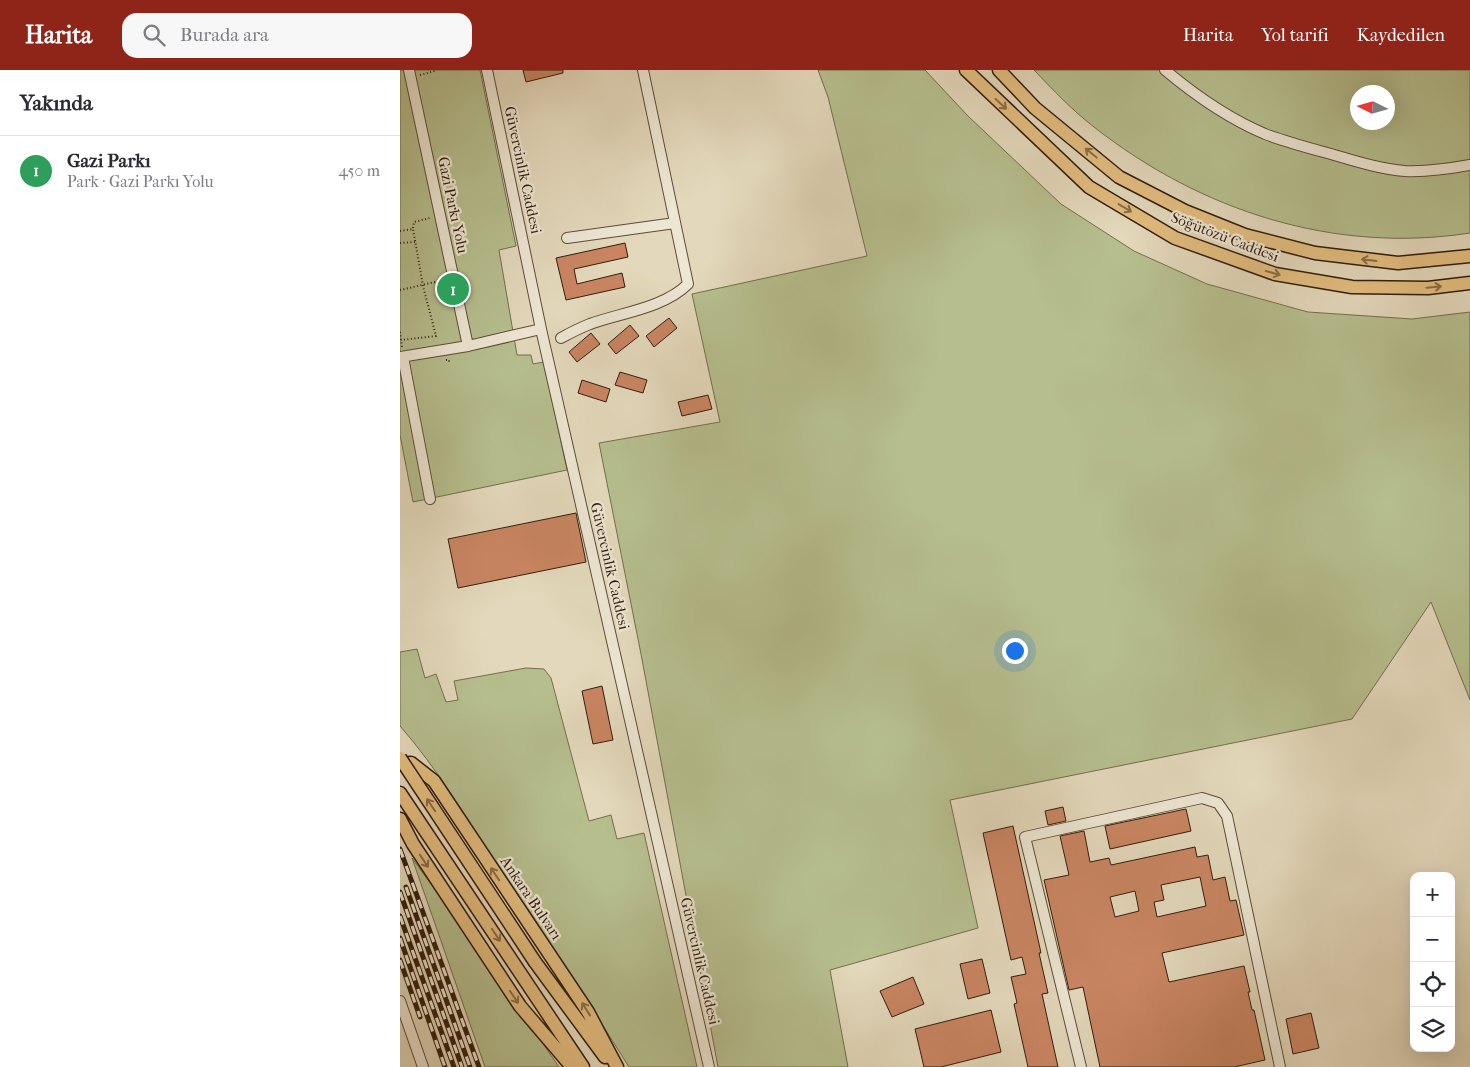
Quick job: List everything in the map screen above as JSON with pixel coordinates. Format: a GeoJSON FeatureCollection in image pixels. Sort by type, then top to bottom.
{"type":"FeatureCollection","features":[{"type":"Feature","properties":{"kind":"main road","name":"Söğütözü Caddesi"},"geometry":{"type":"LineString","coordinates":[[966,70],[1089,187],[1174,238],[1275,274],[1352,287],[1428,288],[1470,283]]}},
{"type":"Feature","properties":{"kind":"main road","name":"Söğütözü Caddesi"},"geometry":{"type":"LineString","coordinates":[[999,70],[1035,108],[1119,177],[1185,211],[1245,235],[1315,254],[1398,264],[1470,256]]}},
{"type":"Feature","properties":{"kind":"main road","name":"Ankara Bulvarı"},"geometry":{"type":"LineString","coordinates":[[400,758],[535,962],[612,1067]]}},
{"type":"Feature","properties":{"kind":"main road","name":"Ankara Bulvarı"},"geometry":{"type":"LineString","coordinates":[[400,764],[411,763],[434,781],[588,1012],[617,1067]]}},
{"type":"Feature","properties":{"kind":"main road"},"geometry":{"type":"LineString","coordinates":[[400,792],[583,1067]]}},
{"type":"Feature","properties":{"kind":"main road"},"geometry":{"type":"LineString","coordinates":[[400,819],[413,844],[520,1006],[572,1067]]}},
{"type":"Feature","properties":{"kind":"street","name":"Güvercinlik Caddesi"},"geometry":{"type":"LineString","coordinates":[[487,70],[541,330],[708,1067]]}},
{"type":"Feature","properties":{"kind":"street"},"geometry":{"type":"LineString","coordinates":[[561,338],[590,324],[650,306],[682,290],[688,284],[643,70]]}},
{"type":"Feature","properties":{"kind":"street"},"geometry":{"type":"LineString","coordinates":[[1165,70],[1195,95],[1229,117],[1266,134],[1300,145],[1376,166],[1405,171],[1435,171],[1470,165]]}},
{"type":"Feature","properties":{"kind":"street","name":"Gazi Parkı Yolu"},"geometry":{"type":"LineString","coordinates":[[409,74],[468,346]]}},
{"type":"Feature","properties":{"kind":"street"},"geometry":{"type":"LineString","coordinates":[[567,238],[675,223]]}},
{"type":"Feature","properties":{"kind":"street"},"geometry":{"type":"LineString","coordinates":[[430,499],[402,357],[468,346],[541,330]]}},
{"type":"Feature","properties":{"kind":"street"},"geometry":{"type":"LineString","coordinates":[[1081,1067],[1025,837],[1202,798],[1218,803],[1227,816],[1280,1067]]}},
{"type":"Feature","properties":{"kind":"street"},"geometry":{"type":"LineString","coordinates":[[400,1001],[423,1067]]}},
{"type":"Feature","properties":{"kind":"path"},"geometry":{"type":"LineString","coordinates":[[409,74],[435,71]]}},
{"type":"Feature","properties":{"kind":"path"},"geometry":{"type":"LineString","coordinates":[[401,340],[436,336],[423,286],[413,229],[414,222],[440,216]]}},
{"type":"Feature","properties":{"kind":"path"},"geometry":{"type":"LineString","coordinates":[[400,231],[413,229]]}},
{"type":"Feature","properties":{"kind":"path"},"geometry":{"type":"LineString","coordinates":[[400,243],[415,242]]}},
{"type":"Feature","properties":{"kind":"path"},"geometry":{"type":"LineString","coordinates":[[400,290],[453,278]]}},
{"type":"Feature","properties":{"kind":"path"},"geometry":{"type":"LineString","coordinates":[[400,332],[402,357]]}},
{"type":"Feature","properties":{"kind":"green space"},"geometry":{"type":"Polygon","coordinates":[[[400,70],[480,70],[516,246],[499,250],[517,355],[531,355],[533,364],[544,362],[567,470],[413,502],[400,435],[400,70]]]}},
{"type":"Feature","properties":{"kind":"green space"},"geometry":{"type":"Polygon","coordinates":[[[818,70],[925,70],[968,116],[1061,204],[1134,251],[1207,284],[1308,312],[1412,319],[1470,312],[1470,700],[1431,602],[1352,719],[950,800],[978,928],[830,970],[848,1067],[718,1067],[641,654],[599,443],[720,422],[692,294],[867,256],[828,97],[818,70]]]}},
{"type":"Feature","properties":{"kind":"green space"},"geometry":{"type":"Polygon","coordinates":[[[1034,70],[1470,70],[1470,233],[1419,238],[1369,237],[1319,231],[1271,219],[1224,203],[1179,182],[1135,157],[1094,127],[1063,100],[1034,70]]]}},
{"type":"Feature","properties":{"kind":"green space"},"geometry":{"type":"Polygon","coordinates":[[[417,649],[425,678],[436,674],[446,702],[458,700],[454,681],[526,668],[544,669],[551,678],[589,821],[611,815],[617,839],[644,833],[697,1067],[629,1067],[451,794],[427,759],[400,726],[400,652],[417,649]]]}},
{"type":"Feature","properties":{"kind":"green space"},"geometry":{"type":"Polygon","coordinates":[[[412,858],[466,932],[559,1067],[485,1067],[412,858]]]}},
{"type":"Feature","properties":{"kind":"building"},"geometry":{"type":"Polygon","coordinates":[[[523,70],[563,70],[563,73],[526,82],[523,70]]]}},
{"type":"Feature","properties":{"kind":"building"},"geometry":{"type":"Polygon","coordinates":[[[625,243],[628,257],[574,269],[577,284],[622,273],[625,287],[566,300],[556,258],[625,243]]]}},
{"type":"Feature","properties":{"kind":"building"},"geometry":{"type":"Polygon","coordinates":[[[669,318],[677,328],[654,347],[646,336],[669,318]]]}},
{"type":"Feature","properties":{"kind":"building"},"geometry":{"type":"Polygon","coordinates":[[[630,325],[639,336],[616,354],[608,344],[630,325]]]}},
{"type":"Feature","properties":{"kind":"building"},"geometry":{"type":"Polygon","coordinates":[[[591,333],[600,344],[577,362],[569,352],[591,333]]]}},
{"type":"Feature","properties":{"kind":"building"},"geometry":{"type":"Polygon","coordinates":[[[620,372],[647,380],[643,393],[615,385],[620,372]]]}},
{"type":"Feature","properties":{"kind":"building"},"geometry":{"type":"Polygon","coordinates":[[[582,380],[610,389],[606,402],[578,393],[582,380]]]}},
{"type":"Feature","properties":{"kind":"building"},"geometry":{"type":"Polygon","coordinates":[[[708,395],[712,409],[682,416],[678,402],[708,395]]]}},
{"type":"Feature","properties":{"kind":"building"},"geometry":{"type":"Polygon","coordinates":[[[576,513],[586,562],[458,588],[448,539],[576,513]]]}},
{"type":"Feature","properties":{"kind":"building"},"geometry":{"type":"Polygon","coordinates":[[[602,686],[613,740],[593,744],[582,691],[602,686]]]}},
{"type":"Feature","properties":{"kind":"building"},"geometry":{"type":"Polygon","coordinates":[[[1063,807],[1066,821],[1048,825],[1045,811],[1063,807]]]}},
{"type":"Feature","properties":{"kind":"building"},"geometry":{"type":"Polygon","coordinates":[[[1186,809],[1191,831],[1110,849],[1105,826],[1186,809]]]}},
{"type":"Feature","properties":{"kind":"building"},"geometry":{"type":"Polygon","coordinates":[[[1013,826],[1041,953],[1039,953],[1048,993],[1042,994],[1058,1067],[1028,1067],[1014,1004],[1017,1003],[1011,977],[1026,974],[1022,957],[1011,960],[983,833],[1013,826]]]}},
{"type":"Feature","properties":{"kind":"building"},"geometry":{"type":"Polygon","coordinates":[[[1084,831],[1090,862],[1109,858],[1111,865],[1195,847],[1197,857],[1208,855],[1213,880],[1225,877],[1230,901],[1236,900],[1244,935],[1162,953],[1169,982],[1244,966],[1252,1010],[1254,1010],[1265,1060],[1234,1067],[1100,1067],[1083,987],[1069,990],[1044,880],[1069,875],[1060,836],[1084,831]],[[1200,877],[1161,885],[1164,900],[1154,902],[1157,917],[1206,906],[1200,877]],[[1135,891],[1110,897],[1115,917],[1139,911],[1135,891]]]}},
{"type":"Feature","properties":{"kind":"building"},"geometry":{"type":"Polygon","coordinates":[[[982,959],[990,993],[968,999],[960,964],[982,959]]]}},
{"type":"Feature","properties":{"kind":"building"},"geometry":{"type":"Polygon","coordinates":[[[913,977],[924,1004],[892,1017],[880,991],[913,977]]]}},
{"type":"Feature","properties":{"kind":"building"},"geometry":{"type":"Polygon","coordinates":[[[991,1010],[1001,1052],[941,1067],[924,1067],[915,1029],[991,1010]]]}},
{"type":"Feature","properties":{"kind":"building"},"geometry":{"type":"Polygon","coordinates":[[[1311,1013],[1319,1048],[1293,1054],[1286,1019],[1311,1013]]]}},
{"type":"Feature","properties":{"kind":"railway"},"geometry":{"type":"LineString","coordinates":[[400,849],[479,1067]]}},
{"type":"Feature","properties":{"kind":"railway"},"geometry":{"type":"LineString","coordinates":[[406,887],[470,1067]]}},
{"type":"Feature","properties":{"kind":"railway"},"geometry":{"type":"LineString","coordinates":[[400,892],[462,1067]]}},
{"type":"Feature","properties":{"kind":"railway"},"geometry":{"type":"LineString","coordinates":[[400,916],[454,1067]]}},
{"type":"Feature","properties":{"kind":"railway"},"geometry":{"type":"LineString","coordinates":[[400,938],[445,1067]]}},
{"type":"Feature","properties":{"kind":"railway"},"geometry":{"type":"LineString","coordinates":[[400,960],[420,1017]]}},
{"type":"Feature","properties":{"kind":"place","name":"Gazi Parkı"},"geometry":{"type":"Point","coordinates":[453,289]}}]}
